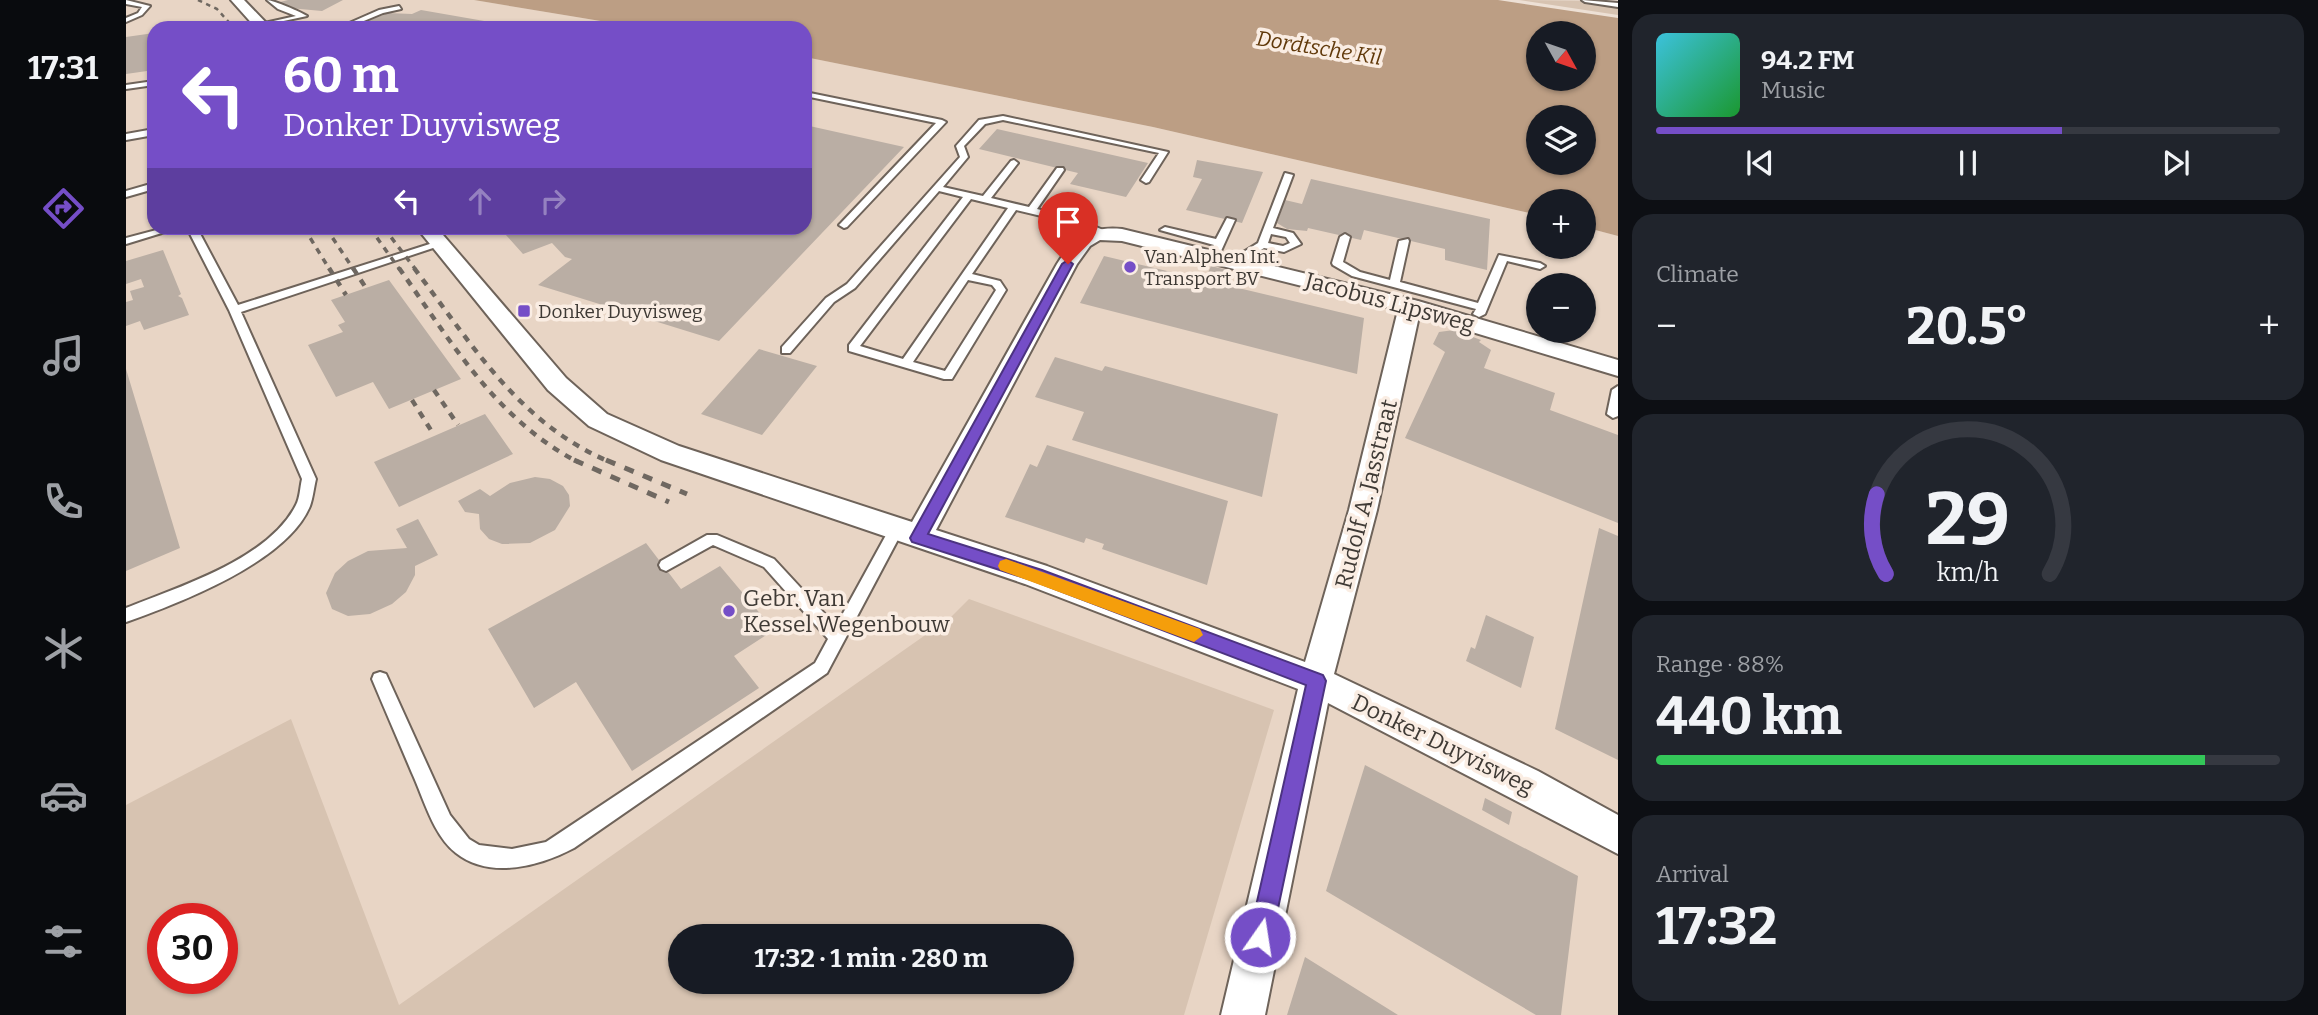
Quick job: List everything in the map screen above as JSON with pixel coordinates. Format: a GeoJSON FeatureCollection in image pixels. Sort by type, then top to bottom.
{"type":"FeatureCollection","features":[{"type":"Feature","properties":{"kind":"street"},"geometry":{"type":"LineString","coordinates":[[239,0],[258,21]]}},
{"type":"Feature","properties":{"kind":"street"},"geometry":{"type":"LineString","coordinates":[[907,534],[1079,244],[1088,237],[1104,234]]}},
{"type":"Feature","properties":{"kind":"street","name":"Jacobus Lipsweg"},"geometry":{"type":"LineString","coordinates":[[1104,234],[1217,250],[1242,264],[1402,295],[1478,316],[1618,368]]}},
{"type":"Feature","properties":{"kind":"street","name":"Donker Duyvisweg"},"geometry":{"type":"LineString","coordinates":[[435,235],[557,384],[598,420],[670,453],[1036,575],[1316,681],[1525,783],[1618,835]]}},
{"type":"Feature","properties":{"kind":"street","name":"Rudolf A. Jasstraat"},"geometry":{"type":"LineString","coordinates":[[1243,1015],[1316,681],[1363,510],[1402,295]]}},
{"type":"Feature","properties":{"kind":"lane"},"geometry":{"type":"LineString","coordinates":[[126,2],[142,3],[153,0]]}},
{"type":"Feature","properties":{"kind":"lane"},"geometry":{"type":"LineString","coordinates":[[270,0],[280,8],[305,17],[288,21]]}},
{"type":"Feature","properties":{"kind":"lane"},"geometry":{"type":"LineString","coordinates":[[1585,0],[1618,5]]}},
{"type":"Feature","properties":{"kind":"lane"},"geometry":{"type":"LineString","coordinates":[[126,20],[145,10],[147,6],[142,3]]}},
{"type":"Feature","properties":{"kind":"lane"},"geometry":{"type":"LineString","coordinates":[[357,21],[381,11],[399,8]]}},
{"type":"Feature","properties":{"kind":"lane"},"geometry":{"type":"LineString","coordinates":[[126,87],[147,84]]}},
{"type":"Feature","properties":{"kind":"lane"},"geometry":{"type":"LineString","coordinates":[[812,95],[942,122],[844,225]]}},
{"type":"Feature","properties":{"kind":"lane"},"geometry":{"type":"LineString","coordinates":[[786,350],[830,300],[851,286],[964,157],[960,146],[982,122],[1003,118],[1164,152],[1146,180]]}},
{"type":"Feature","properties":{"kind":"lane"},"geometry":{"type":"LineString","coordinates":[[126,137],[147,133]]}},
{"type":"Feature","properties":{"kind":"lane"},"geometry":{"type":"LineString","coordinates":[[985,200],[1014,163]]}},
{"type":"Feature","properties":{"kind":"lane"},"geometry":{"type":"LineString","coordinates":[[1031,211],[1060,170]]}},
{"type":"Feature","properties":{"kind":"lane"},"geometry":{"type":"LineString","coordinates":[[1242,264],[1246,255],[1262,245],[1288,175]]}},
{"type":"Feature","properties":{"kind":"lane"},"geometry":{"type":"LineString","coordinates":[[126,194],[147,188]]}},
{"type":"Feature","properties":{"kind":"lane"},"geometry":{"type":"LineString","coordinates":[[937,188],[1074,221],[1104,234]]}},
{"type":"Feature","properties":{"kind":"lane"},"geometry":{"type":"LineString","coordinates":[[965,276],[996,284],[1001,290],[948,376],[853,348],[969,196]]}},
{"type":"Feature","properties":{"kind":"lane"},"geometry":{"type":"LineString","coordinates":[[905,363],[1013,207]]}},
{"type":"Feature","properties":{"kind":"lane"},"geometry":{"type":"LineString","coordinates":[[1165,230],[1217,250],[1230,220]]}},
{"type":"Feature","properties":{"kind":"lane"},"geometry":{"type":"LineString","coordinates":[[1262,245],[1284,249],[1296,244],[1289,235],[1267,230]]}},
{"type":"Feature","properties":{"kind":"lane"},"geometry":{"type":"LineString","coordinates":[[126,241],[148,235]]}},
{"type":"Feature","properties":{"kind":"lane"},"geometry":{"type":"LineString","coordinates":[[126,615],[257,554],[289,528],[306,502],[309,479],[235,310],[196,235]]}},
{"type":"Feature","properties":{"kind":"lane"},"geometry":{"type":"LineString","coordinates":[[235,310],[425,235]]}},
{"type":"Feature","properties":{"kind":"lane"},"geometry":{"type":"LineString","coordinates":[[1345,237],[1337,263],[1402,295],[1404,241]]}},
{"type":"Feature","properties":{"kind":"lane"},"geometry":{"type":"LineString","coordinates":[[1478,316],[1503,257],[1540,266]]}},
{"type":"Feature","properties":{"kind":"lane"},"geometry":{"type":"LineString","coordinates":[[1612,414],[1618,390]]}},
{"type":"Feature","properties":{"kind":"lane"},"geometry":{"type":"LineString","coordinates":[[380,679],[451,835],[477,854],[512,859],[549,851],[821,668],[837,638],[907,534]]}},
{"type":"Feature","properties":{"kind":"lane"},"geometry":{"type":"LineString","coordinates":[[666,565],[712,539],[769,563],[837,638]]}},
{"type":"Feature","properties":{"kind":"shaded area"},"geometry":{"type":"Polygon","coordinates":[[[126,0],[474,0],[601,21],[147,21],[147,235],[812,235],[812,58],[1153,127],[1526,212],[1526,259],[1596,259],[1596,230],[1618,236],[1618,1015],[126,1015],[126,0]]]}},
{"type":"Feature","properties":{"kind":"shaded area"},"geometry":{"type":"Polygon","coordinates":[[[1519,0],[1618,1],[1618,15],[1519,0]]]}},
{"type":"Feature","properties":{"kind":"shaded area"},"geometry":{"type":"Polygon","coordinates":[[[969,599],[1274,710],[1184,1015],[126,1015],[126,805],[291,719],[399,1005],[951,617],[969,599]]]}},
{"type":"Feature","properties":{"kind":"water","name":"Dordtsche Kil"},"geometry":{"type":"Polygon","coordinates":[[[474,0],[1498,0],[1618,18],[1618,236],[1596,230],[1596,189],[1526,189],[1526,212],[1153,127],[812,58],[812,21],[601,21],[474,0]]]}},
{"type":"Feature","properties":{"kind":"building"},"geometry":{"type":"Polygon","coordinates":[[[343,0],[322,11],[289,8],[280,2],[343,0]]]}},
{"type":"Feature","properties":{"kind":"building"},"geometry":{"type":"Polygon","coordinates":[[[421,10],[484,21],[368,21],[388,13],[412,14],[421,10]]]}},
{"type":"Feature","properties":{"kind":"building"},"geometry":{"type":"Polygon","coordinates":[[[147,34],[147,71],[126,74],[126,37],[147,34]]]}},
{"type":"Feature","properties":{"kind":"building"},"geometry":{"type":"Polygon","coordinates":[[[812,127],[904,147],[719,341],[538,285],[572,259],[565,257],[552,243],[523,254],[506,235],[812,235],[812,127]]]}},
{"type":"Feature","properties":{"kind":"building"},"geometry":{"type":"Polygon","coordinates":[[[997,129],[1148,163],[1126,197],[1070,184],[1078,173],[979,149],[997,129]]]}},
{"type":"Feature","properties":{"kind":"building"},"geometry":{"type":"Polygon","coordinates":[[[1197,160],[1263,172],[1242,223],[1186,210],[1202,179],[1193,177],[1197,160]]]}},
{"type":"Feature","properties":{"kind":"building"},"geometry":{"type":"Polygon","coordinates":[[[1311,179],[1490,219],[1487,270],[1445,260],[1445,249],[1364,230],[1361,240],[1308,228],[1307,231],[1287,229],[1277,223],[1285,200],[1302,204],[1311,179]]]}},
{"type":"Feature","properties":{"kind":"building"},"geometry":{"type":"Polygon","coordinates":[[[163,250],[181,294],[178,296],[182,298],[189,315],[144,330],[140,321],[126,326],[126,302],[133,300],[130,291],[144,287],[141,279],[126,284],[126,261],[163,250]]]}},
{"type":"Feature","properties":{"kind":"building"},"geometry":{"type":"Polygon","coordinates":[[[1104,256],[1364,318],[1357,374],[1080,303],[1104,256]]]}},
{"type":"Feature","properties":{"kind":"building"},"geometry":{"type":"Polygon","coordinates":[[[1211,266],[1227,270],[1224,279],[1207,275],[1211,266]]]}},
{"type":"Feature","properties":{"kind":"building"},"geometry":{"type":"Polygon","coordinates":[[[389,280],[461,379],[389,409],[373,382],[336,397],[308,345],[343,332],[338,325],[345,322],[331,300],[389,280]]]}},
{"type":"Feature","properties":{"kind":"building"},"geometry":{"type":"Polygon","coordinates":[[[1454,330],[1481,340],[1479,342],[1491,350],[1484,368],[1555,393],[1550,410],[1618,435],[1618,523],[1405,438],[1445,352],[1433,344],[1439,332],[1454,330]]]}},
{"type":"Feature","properties":{"kind":"building"},"geometry":{"type":"Polygon","coordinates":[[[759,349],[817,366],[762,435],[701,414],[759,349]]]}},
{"type":"Feature","properties":{"kind":"building"},"geometry":{"type":"Polygon","coordinates":[[[1055,357],[1102,371],[1105,366],[1278,414],[1262,497],[1072,440],[1084,412],[1035,397],[1055,357]]]}},
{"type":"Feature","properties":{"kind":"building"},"geometry":{"type":"Polygon","coordinates":[[[126,369],[180,548],[126,571],[126,369]]]}},
{"type":"Feature","properties":{"kind":"building"},"geometry":{"type":"Polygon","coordinates":[[[485,414],[513,454],[399,507],[374,462],[485,414]]]}},
{"type":"Feature","properties":{"kind":"building"},"geometry":{"type":"Polygon","coordinates":[[[1047,445],[1228,501],[1207,585],[1102,549],[1104,544],[1086,538],[1084,543],[1005,517],[1030,464],[1037,467],[1047,445]]]}},
{"type":"Feature","properties":{"kind":"building"},"geometry":{"type":"Polygon","coordinates":[[[535,477],[550,479],[563,486],[569,495],[570,506],[555,530],[530,543],[502,544],[489,539],[480,529],[479,514],[465,512],[458,501],[480,489],[490,496],[510,483],[535,477]]]}},
{"type":"Feature","properties":{"kind":"building"},"geometry":{"type":"Polygon","coordinates":[[[418,519],[438,555],[415,566],[415,575],[406,592],[392,604],[370,614],[348,616],[332,609],[326,593],[335,573],[348,561],[368,551],[407,548],[396,529],[418,519]]]}},
{"type":"Feature","properties":{"kind":"building"},"geometry":{"type":"Polygon","coordinates":[[[1599,528],[1618,536],[1618,760],[1555,729],[1599,528]]]}},
{"type":"Feature","properties":{"kind":"building"},"geometry":{"type":"Polygon","coordinates":[[[646,543],[681,589],[720,566],[774,630],[734,656],[759,688],[632,771],[576,682],[534,708],[488,629],[646,543]]]}},
{"type":"Feature","properties":{"kind":"building"},"geometry":{"type":"Polygon","coordinates":[[[1486,615],[1534,637],[1521,688],[1466,661],[1471,647],[1475,649],[1486,615]]]}},
{"type":"Feature","properties":{"kind":"building"},"geometry":{"type":"Polygon","coordinates":[[[1365,765],[1578,876],[1561,1015],[1536,1015],[1326,891],[1365,765]]]}},
{"type":"Feature","properties":{"kind":"building"},"geometry":{"type":"Polygon","coordinates":[[[1485,798],[1512,812],[1509,825],[1482,810],[1485,798]]]}},
{"type":"Feature","properties":{"kind":"building"},"geometry":{"type":"Polygon","coordinates":[[[1305,957],[1398,1015],[1287,1015],[1305,957]]]}},
{"type":"Feature","properties":{"kind":"railway"},"geometry":{"type":"LineString","coordinates":[[198,0],[217,9],[228,21]]}},
{"type":"Feature","properties":{"kind":"railway"},"geometry":{"type":"LineString","coordinates":[[308,235],[330,270]]}},
{"type":"Feature","properties":{"kind":"railway"},"geometry":{"type":"LineString","coordinates":[[331,235],[354,270]]}},
{"type":"Feature","properties":{"kind":"railway"},"geometry":{"type":"LineString","coordinates":[[375,235],[400,270]]}},
{"type":"Feature","properties":{"kind":"railway"},"geometry":{"type":"LineString","coordinates":[[389,235],[416,270]]}},
{"type":"Feature","properties":{"kind":"railway"},"geometry":{"type":"LineString","coordinates":[[329,268],[346,295]]}},
{"type":"Feature","properties":{"kind":"railway"},"geometry":{"type":"LineString","coordinates":[[353,268],[366,288]]}},
{"type":"Feature","properties":{"kind":"railway"},"geometry":{"type":"LineString","coordinates":[[399,268],[456,350],[499,401],[549,445],[576,461]]}},
{"type":"Feature","properties":{"kind":"railway"},"geometry":{"type":"LineString","coordinates":[[414,268],[477,352],[523,404],[578,446],[606,460]]}},
{"type":"Feature","properties":{"kind":"railway"},"geometry":{"type":"LineString","coordinates":[[434,390],[458,425]]}},
{"type":"Feature","properties":{"kind":"railway"},"geometry":{"type":"LineString","coordinates":[[412,400],[434,435]]}},
{"type":"Feature","properties":{"kind":"railway"},"geometry":{"type":"LineString","coordinates":[[606,460],[687,494]]}},
{"type":"Feature","properties":{"kind":"railway"},"geometry":{"type":"LineString","coordinates":[[606,460],[610,462]]}},
{"type":"Feature","properties":{"kind":"railway"},"geometry":{"type":"LineString","coordinates":[[576,461],[669,502]]}},
{"type":"Feature","properties":{"kind":"slow traffic"},"geometry":{"type":"LineString","coordinates":[[1006,566],[1194,635]]}},
{"type":"Feature","properties":{"kind":"place","name":"Van Alphen Int. Transport BV"},"geometry":{"type":"Point","coordinates":[1130,267]}},
{"type":"Feature","properties":{"kind":"place","name":"Donker Duyvisweg"},"geometry":{"type":"Point","coordinates":[524,311]}},
{"type":"Feature","properties":{"kind":"place","name":"Gebr. Van Kessel Wegenbouw"},"geometry":{"type":"Point","coordinates":[729,611]}},
{"type":"Feature","properties":{"kind":"route"},"geometry":{"type":"LineString","coordinates":[[1068,264],[918,538],[1036,575],[1316,681],[1260,937]]}}]}
